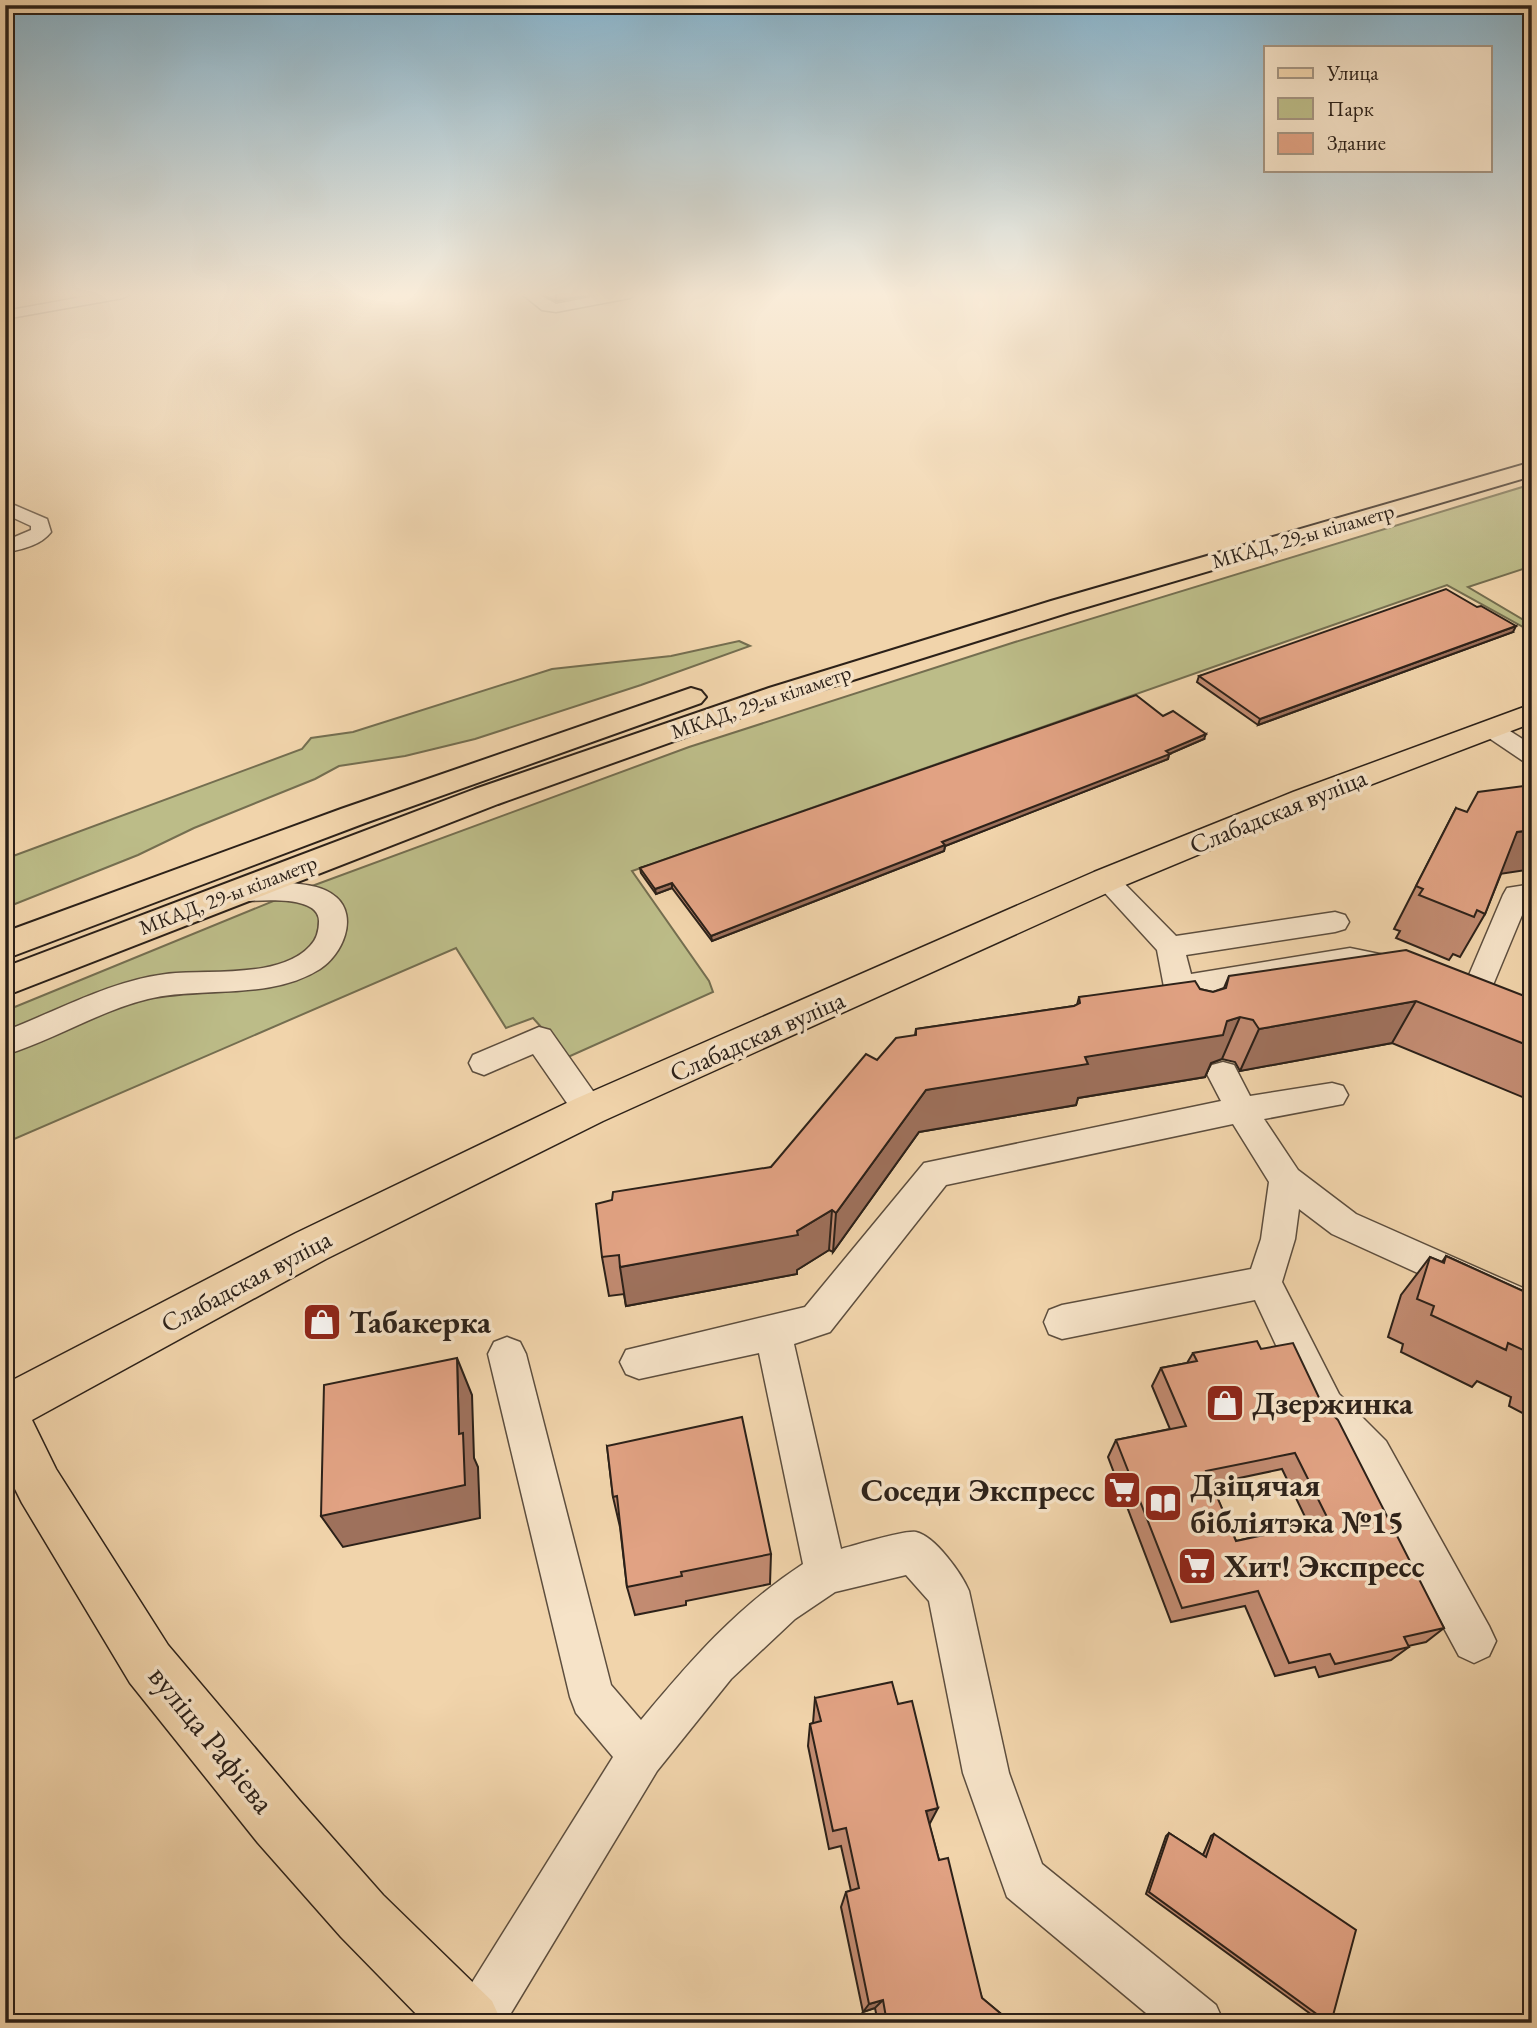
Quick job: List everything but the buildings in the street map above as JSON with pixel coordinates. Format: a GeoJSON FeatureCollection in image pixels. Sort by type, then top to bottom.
{"type":"FeatureCollection","features":[{"type":"Feature","properties":{"kind":"highway","name":"МКАД, 29-ы кіламетр"},"geometry":{"type":"LineString","coordinates":[[5,946],[353,816],[752,675],[1052,585],[1532,448]]}},
{"type":"Feature","properties":{"kind":"highway","name":"МКАД, 29-ы кіламетр"},"geometry":{"type":"LineString","coordinates":[[5,982],[363,842],[779,694],[1086,600],[1532,469]]}},
{"type":"Feature","properties":{"kind":"main road","name":"Слабадская вуліца"},"geometry":{"type":"LineString","coordinates":[[5,1409],[311,1246],[589,1110],[1106,880],[1304,799],[1532,713]]}},
{"type":"Feature","properties":{"kind":"main road","name":"вуліца Рафіева"},"geometry":{"type":"LineString","coordinates":[[5,1416],[38,1486],[149,1664],[279,1822],[362,1916],[470,2023]]}},
{"type":"Feature","properties":{"kind":"lane"},"geometry":{"type":"LineString","coordinates":[[5,508],[40,523],[41,532],[34,538],[5,547]]}},
{"type":"Feature","properties":{"kind":"lane"},"geometry":{"type":"LineString","coordinates":[[1491,729],[1532,756]]}},
{"type":"Feature","properties":{"kind":"lane"},"geometry":{"type":"LineString","coordinates":[[1106,880],[1170,947],[1179,987],[1196,1021]]}},
{"type":"Feature","properties":{"kind":"lane"},"geometry":{"type":"LineString","coordinates":[[5,1044],[143,989],[187,981],[258,978],[283,973],[307,963],[328,946],[334,923],[330,906],[319,897],[281,892],[234,893]]}},
{"type":"Feature","properties":{"kind":"lane"},"geometry":{"type":"LineString","coordinates":[[1477,989],[1517,895],[1532,893]]}},
{"type":"Feature","properties":{"kind":"lane"},"geometry":{"type":"LineString","coordinates":[[1170,947],[1335,922]]}},
{"type":"Feature","properties":{"kind":"lane"},"geometry":{"type":"LineString","coordinates":[[1179,987],[1350,958],[1420,971]]}},
{"type":"Feature","properties":{"kind":"lane"},"geometry":{"type":"LineString","coordinates":[[484,1063],[539,1038],[589,1110]]}},
{"type":"Feature","properties":{"kind":"lane"},"geometry":{"type":"LineString","coordinates":[[1223,1074],[1241,1111],[1286,1180],[1343,1224],[1532,1310]]}},
{"type":"Feature","properties":{"kind":"lane"},"geometry":{"type":"LineString","coordinates":[[639,1362],[774,1333],[817,1320],[936,1173],[1332,1095]]}},
{"type":"Feature","properties":{"kind":"lane"},"geometry":{"type":"LineString","coordinates":[[1286,1180],[1278,1239],[1264,1282],[1325,1407],[1372,1455],[1474,1642]]}},
{"type":"Feature","properties":{"kind":"lane"},"geometry":{"type":"LineString","coordinates":[[1062,1322],[1264,1282]]}},
{"type":"Feature","properties":{"kind":"lane"},"geometry":{"type":"LineString","coordinates":[[774,1333],[826,1573]]}},
{"type":"Feature","properties":{"kind":"lane"},"geometry":{"type":"LineString","coordinates":[[507,1354],[592,1697],[641,1755]]}},
{"type":"Feature","properties":{"kind":"lane"},"geometry":{"type":"LineString","coordinates":[[476,2023],[641,1755],[716,1664],[780,1604],[826,1573],[914,1552],[948,1591],[986,1773],[1024,1880],[1198,2023]]}},
{"type":"Feature","properties":{"kind":"green space"},"geometry":{"type":"Polygon","coordinates":[[[1532,484],[1532,566],[1468,587],[1532,625],[1532,632],[1447,585],[632,871],[709,981],[713,992],[568,1057],[533,1018],[506,1028],[456,948],[5,1143],[5,1011],[293,893],[689,747],[1015,642],[1532,484]]]}},
{"type":"Feature","properties":{"kind":"green space"},"geometry":{"type":"Polygon","coordinates":[[[739,641],[750,646],[475,739],[405,756],[339,766],[315,779],[194,828],[138,855],[5,908],[5,859],[302,749],[311,738],[353,732],[552,669],[671,656],[739,641]]]}},
{"type":"Feature","properties":{"kind":"place","name":"Табакерка"},"geometry":{"type":"Point","coordinates":[322,1322]}},
{"type":"Feature","properties":{"kind":"place","name":"Дзержинка"},"geometry":{"type":"Point","coordinates":[1225,1403]}},
{"type":"Feature","properties":{"kind":"place","name":"Соседи Экспресс"},"geometry":{"type":"Point","coordinates":[1122,1490]}},
{"type":"Feature","properties":{"kind":"place","name":"Дзіцячая бібліятэка №15"},"geometry":{"type":"Point","coordinates":[1163,1503]}},
{"type":"Feature","properties":{"kind":"place","name":"Хит! Экспресс"},"geometry":{"type":"Point","coordinates":[1197,1566]}}]}
